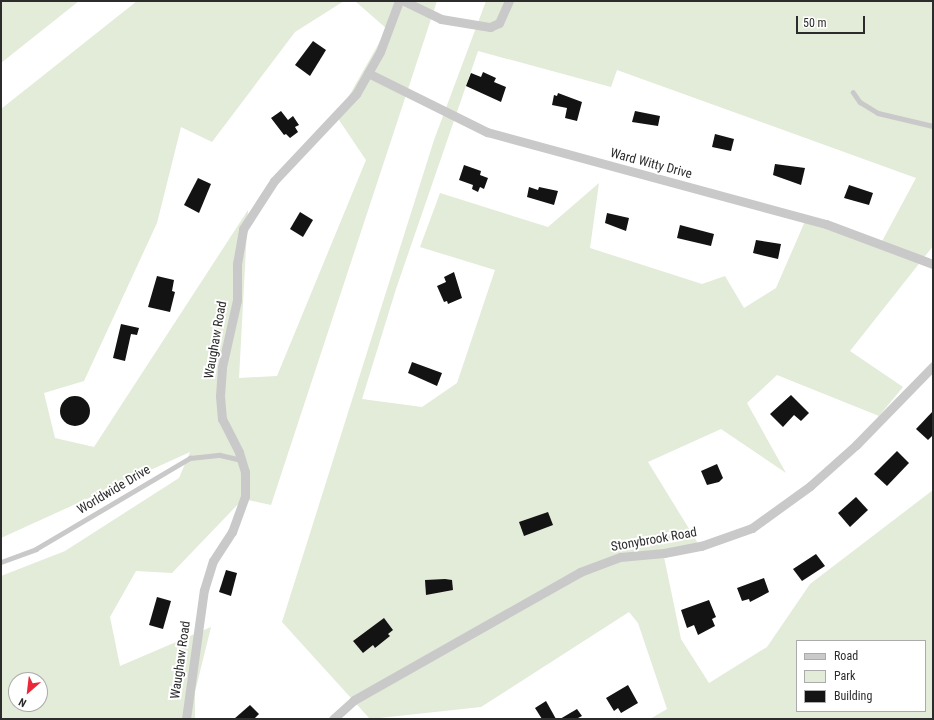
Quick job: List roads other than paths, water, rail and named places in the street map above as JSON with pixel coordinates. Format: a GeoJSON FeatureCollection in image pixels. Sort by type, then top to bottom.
{"type":"FeatureCollection","features":[{"type":"Feature","properties":{"kind":"street","name":"Waughaw Road"},"geometry":{"type":"LineString","coordinates":[[186,719],[204,590],[214,561],[232,532],[245,496],[245,472],[222,419],[220,396],[222,368],[236,300],[237,264],[243,229],[274,181],[356,94],[380,52],[399,1]]}},
{"type":"Feature","properties":{"kind":"street"},"geometry":{"type":"LineString","coordinates":[[404,1],[440,19],[490,27],[499,23],[509,1]]}},
{"type":"Feature","properties":{"kind":"street","name":"Ward Witty Drive"},"geometry":{"type":"LineString","coordinates":[[368,73],[487,132],[826,224],[933,264]]}},
{"type":"Feature","properties":{"kind":"street","name":"Stonybrook Road"},"geometry":{"type":"LineString","coordinates":[[333,719],[354,700],[580,572],[620,557],[701,546],[752,528],[814,482],[856,445],[933,366]]}},
{"type":"Feature","properties":{"kind":"lane"},"geometry":{"type":"LineString","coordinates":[[853,92],[860,102],[878,113],[933,126]]}},
{"type":"Feature","properties":{"kind":"lane","name":"Worldwide Drive"},"geometry":{"type":"LineString","coordinates":[[1,562],[36,548],[190,458],[220,455],[241,460]]}}]}
